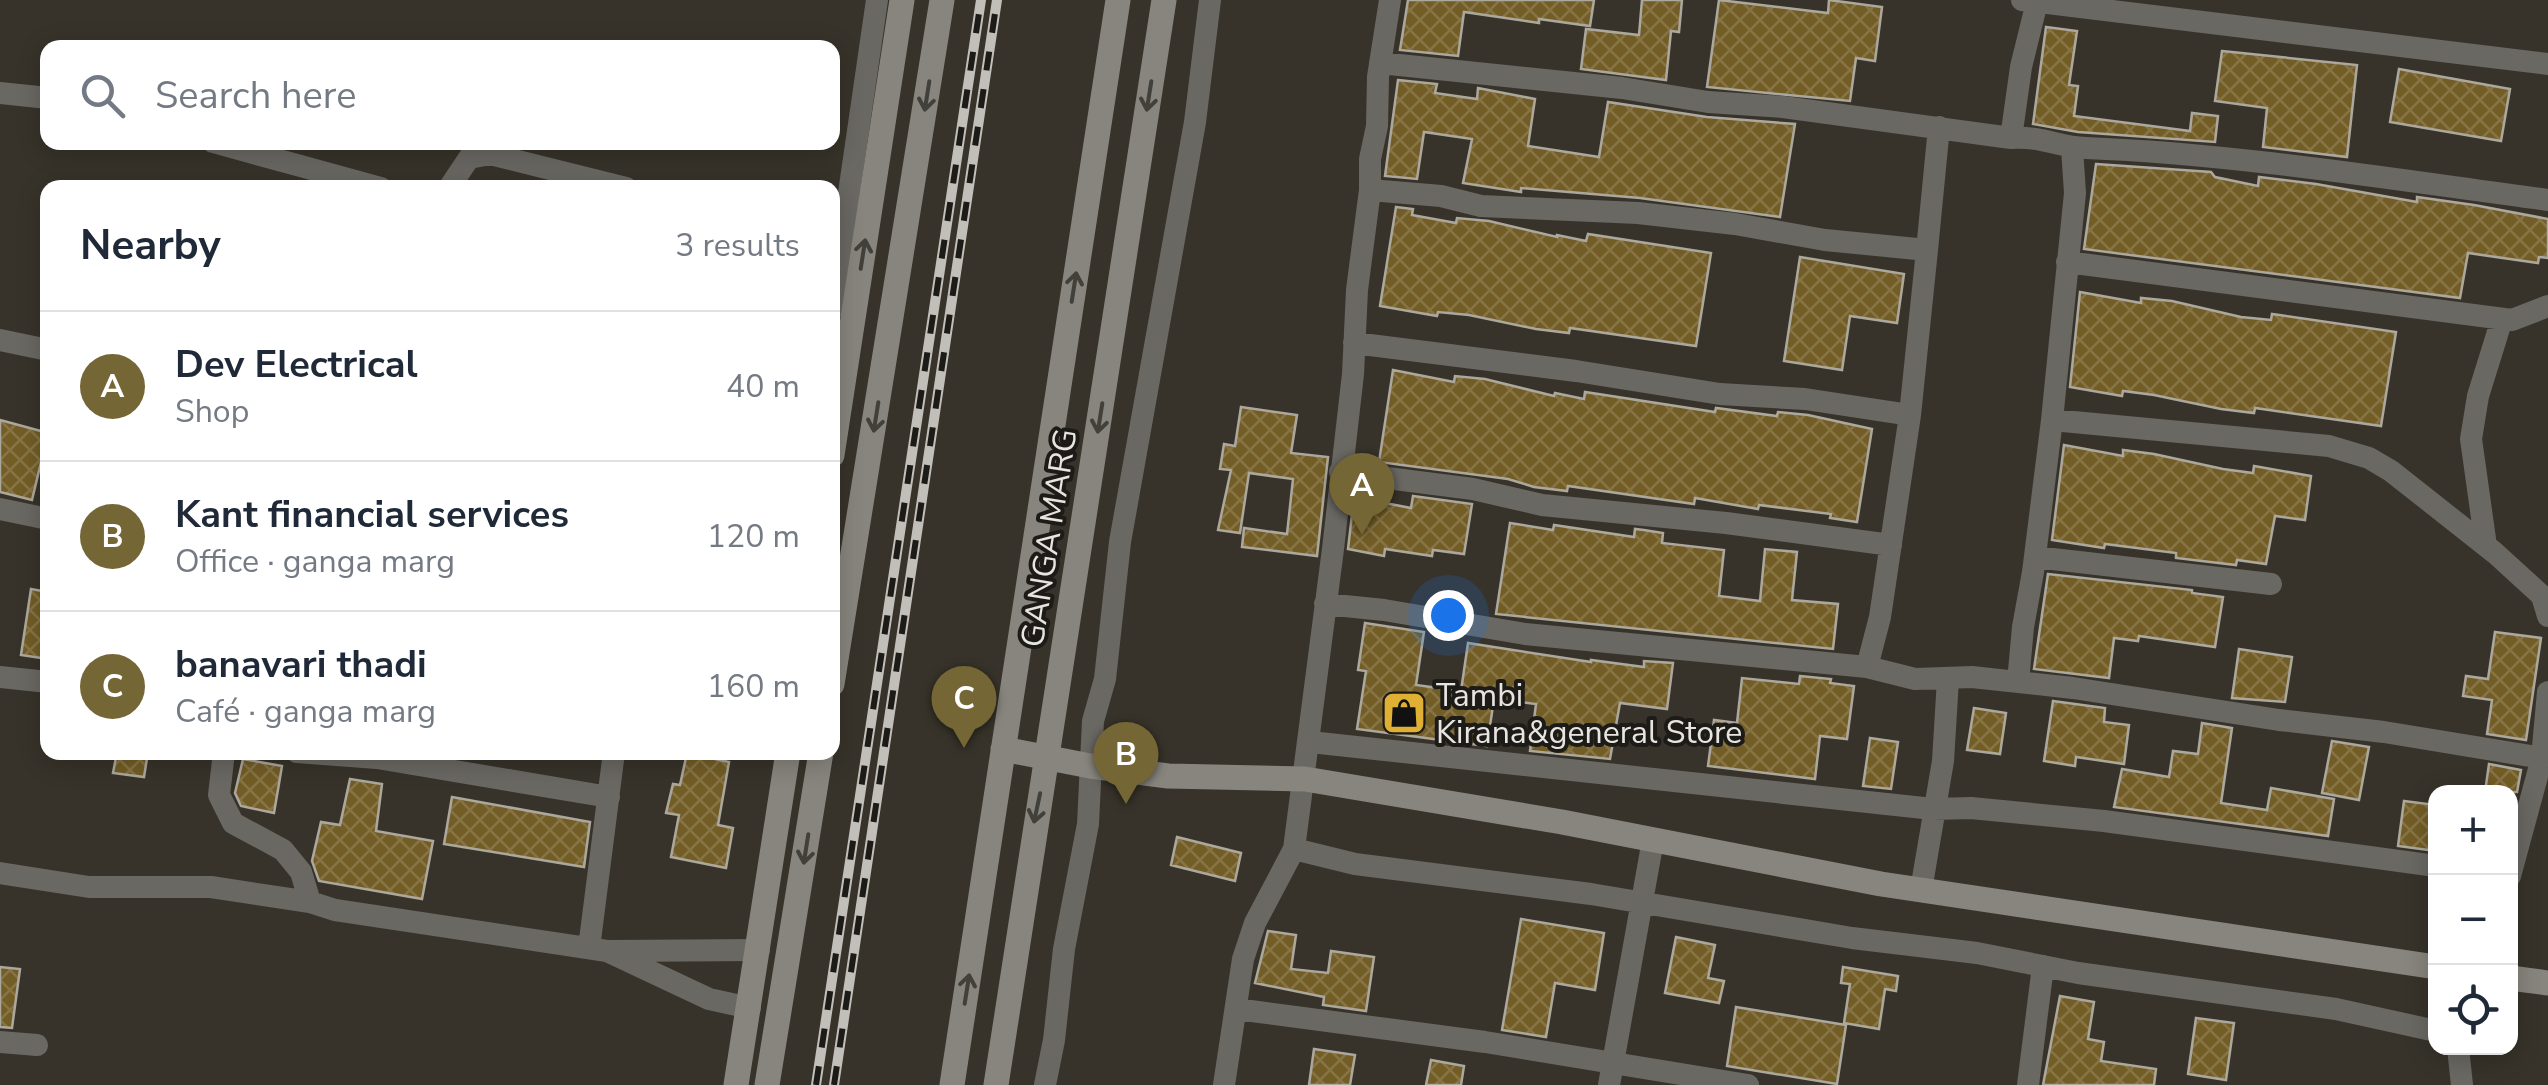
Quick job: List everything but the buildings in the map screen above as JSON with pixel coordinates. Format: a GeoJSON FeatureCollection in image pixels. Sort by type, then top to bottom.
{"type":"FeatureCollection","features":[{"type":"Feature","properties":{"kind":"street"},"geometry":{"type":"LineString","coordinates":[[840,241],[877,0]]}},
{"type":"Feature","properties":{"kind":"street"},"geometry":{"type":"LineString","coordinates":[[840,309],[902,0]]}},
{"type":"Feature","properties":{"kind":"street"},"geometry":{"type":"LineString","coordinates":[[840,635],[942,0]]}},
{"type":"Feature","properties":{"kind":"street","name":"GANGA MARG"},"geometry":{"type":"LineString","coordinates":[[952,1085],[1118,0]]}},
{"type":"Feature","properties":{"kind":"street","name":"GANGA MARG"},"geometry":{"type":"LineString","coordinates":[[996,1085],[1164,0]]}},
{"type":"Feature","properties":{"kind":"street"},"geometry":{"type":"LineString","coordinates":[[1046,1085],[1064,949],[1088,824],[1093,722],[1104,679],[1120,542],[1195,122],[1210,0]]}},
{"type":"Feature","properties":{"kind":"street"},"geometry":{"type":"LineString","coordinates":[[1224,1085],[1244,959],[1255,923],[1294,849],[1305,779],[1354,343],[1380,63],[1390,0]]}},
{"type":"Feature","properties":{"kind":"street"},"geometry":{"type":"LineString","coordinates":[[2012,138],[2030,1],[2548,64]]}},
{"type":"Feature","properties":{"kind":"street"},"geometry":{"type":"LineString","coordinates":[[1380,63],[1529,77],[1708,102],[1783,106],[2012,138],[2037,136],[2072,148],[2197,156],[2548,200]]}},
{"type":"Feature","properties":{"kind":"street"},"geometry":{"type":"LineString","coordinates":[[0,93],[40,97]]}},
{"type":"Feature","properties":{"kind":"street"},"geometry":{"type":"LineString","coordinates":[[1867,668],[1880,617],[1910,415],[1939,127]]}},
{"type":"Feature","properties":{"kind":"street"},"geometry":{"type":"LineString","coordinates":[[2018,682],[2076,193],[2072,148]]}},
{"type":"Feature","properties":{"kind":"street"},"geometry":{"type":"LineString","coordinates":[[241,150],[351,180]]}},
{"type":"Feature","properties":{"kind":"street"},"geometry":{"type":"LineString","coordinates":[[454,180],[469,158],[490,154],[594,180]]}},
{"type":"Feature","properties":{"kind":"street"},"geometry":{"type":"LineString","coordinates":[[1370,190],[1441,196],[1481,206],[1638,213],[1825,240],[1927,250]]}},
{"type":"Feature","properties":{"kind":"street"},"geometry":{"type":"LineString","coordinates":[[2067,262],[2512,320],[2548,306]]}},
{"type":"Feature","properties":{"kind":"street"},"geometry":{"type":"LineString","coordinates":[[840,314],[891,325]]}},
{"type":"Feature","properties":{"kind":"street"},"geometry":{"type":"LineString","coordinates":[[2486,546],[2471,439],[2478,396],[2502,319]]}},
{"type":"Feature","properties":{"kind":"street"},"geometry":{"type":"LineString","coordinates":[[0,340],[40,348]]}},
{"type":"Feature","properties":{"kind":"street"},"geometry":{"type":"LineString","coordinates":[[1354,343],[1576,371],[1702,392],[1805,399],[1910,415]]}},
{"type":"Feature","properties":{"kind":"street"},"geometry":{"type":"LineString","coordinates":[[2052,420],[2329,446],[2370,458],[2486,546],[2542,596],[2548,616]]}},
{"type":"Feature","properties":{"kind":"street"},"geometry":{"type":"LineString","coordinates":[[1340,472],[1474,489],[1542,505],[1890,544]]}},
{"type":"Feature","properties":{"kind":"street"},"geometry":{"type":"LineString","coordinates":[[0,509],[40,518]]}},
{"type":"Feature","properties":{"kind":"street"},"geometry":{"type":"LineString","coordinates":[[2035,557],[2271,584]]}},
{"type":"Feature","properties":{"kind":"street"},"geometry":{"type":"LineString","coordinates":[[1326,604],[1400,612],[1526,634],[1758,654],[1916,678],[1972,677],[2018,682],[2384,732],[2542,758]]}},
{"type":"Feature","properties":{"kind":"street"},"geometry":{"type":"LineString","coordinates":[[0,676],[40,681]]}},
{"type":"Feature","properties":{"kind":"street"},"geometry":{"type":"LineString","coordinates":[[1921,890],[1943,761],[1948,679]]}},
{"type":"Feature","properties":{"kind":"street"},"geometry":{"type":"LineString","coordinates":[[2510,875],[2542,758],[2548,692]]}},
{"type":"Feature","properties":{"kind":"street"},"geometry":{"type":"LineString","coordinates":[[1310,742],[1934,809],[1971,808],[2104,821],[2428,865]]}},
{"type":"Feature","properties":{"kind":"street"},"geometry":{"type":"LineString","coordinates":[[1003,749],[1168,776],[1305,779],[1921,890],[2428,966]]}},
{"type":"Feature","properties":{"kind":"street"},"geometry":{"type":"LineString","coordinates":[[223,760],[219,796],[233,823],[283,850],[301,872],[310,902]]}},
{"type":"Feature","properties":{"kind":"street"},"geometry":{"type":"LineString","coordinates":[[389,760],[609,797]]}},
{"type":"Feature","properties":{"kind":"street"},"geometry":{"type":"LineString","coordinates":[[598,950],[613,760]]}},
{"type":"Feature","properties":{"kind":"street"},"geometry":{"type":"LineString","coordinates":[[736,1085],[787,760]]}},
{"type":"Feature","properties":{"kind":"street"},"geometry":{"type":"LineString","coordinates":[[767,1085],[820,760]]}},
{"type":"Feature","properties":{"kind":"street"},"geometry":{"type":"LineString","coordinates":[[1611,1074],[1639,901],[1653,840]]}},
{"type":"Feature","properties":{"kind":"street"},"geometry":{"type":"LineString","coordinates":[[1294,849],[1356,864],[1639,901],[1852,938],[1977,953],[2336,1010],[2428,1029]]}},
{"type":"Feature","properties":{"kind":"street"},"geometry":{"type":"LineString","coordinates":[[0,873],[89,887],[211,887],[598,950],[759,950]]}},
{"type":"Feature","properties":{"kind":"street"},"geometry":{"type":"LineString","coordinates":[[598,950],[709,999],[750,1008]]}},
{"type":"Feature","properties":{"kind":"street"},"geometry":{"type":"LineString","coordinates":[[2028,1085],[2043,966]]}},
{"type":"Feature","properties":{"kind":"street"},"geometry":{"type":"LineString","coordinates":[[2518,979],[2548,983]]}},
{"type":"Feature","properties":{"kind":"street"},"geometry":{"type":"LineString","coordinates":[[1236,1009],[1485,1042],[1611,1074],[1748,1085]]}},
{"type":"Feature","properties":{"kind":"street"},"geometry":{"type":"LineString","coordinates":[[0,1042],[36,1045]]}},
{"type":"Feature","properties":{"kind":"street"},"geometry":{"type":"LineString","coordinates":[[2459,1055],[2462,1085]]}},
{"type":"Feature","properties":{"kind":"railway"},"geometry":{"type":"LineString","coordinates":[[816,1085],[981,0]]}},
{"type":"Feature","properties":{"kind":"railway"},"geometry":{"type":"LineString","coordinates":[[834,1085],[997,0]]}},
{"type":"Feature","properties":{"kind":"place","name":"Dev Electrical"},"geometry":{"type":"Point","coordinates":[1362,535]}},
{"type":"Feature","properties":{"kind":"place","name":"Tambi Kirana&general Store"},"geometry":{"type":"Point","coordinates":[1404,713]}},
{"type":"Feature","properties":{"kind":"place","name":"banavari thadi"},"geometry":{"type":"Point","coordinates":[964,748]}},
{"type":"Feature","properties":{"kind":"place","name":"Kant financial services"},"geometry":{"type":"Point","coordinates":[1126,804]}}]}
